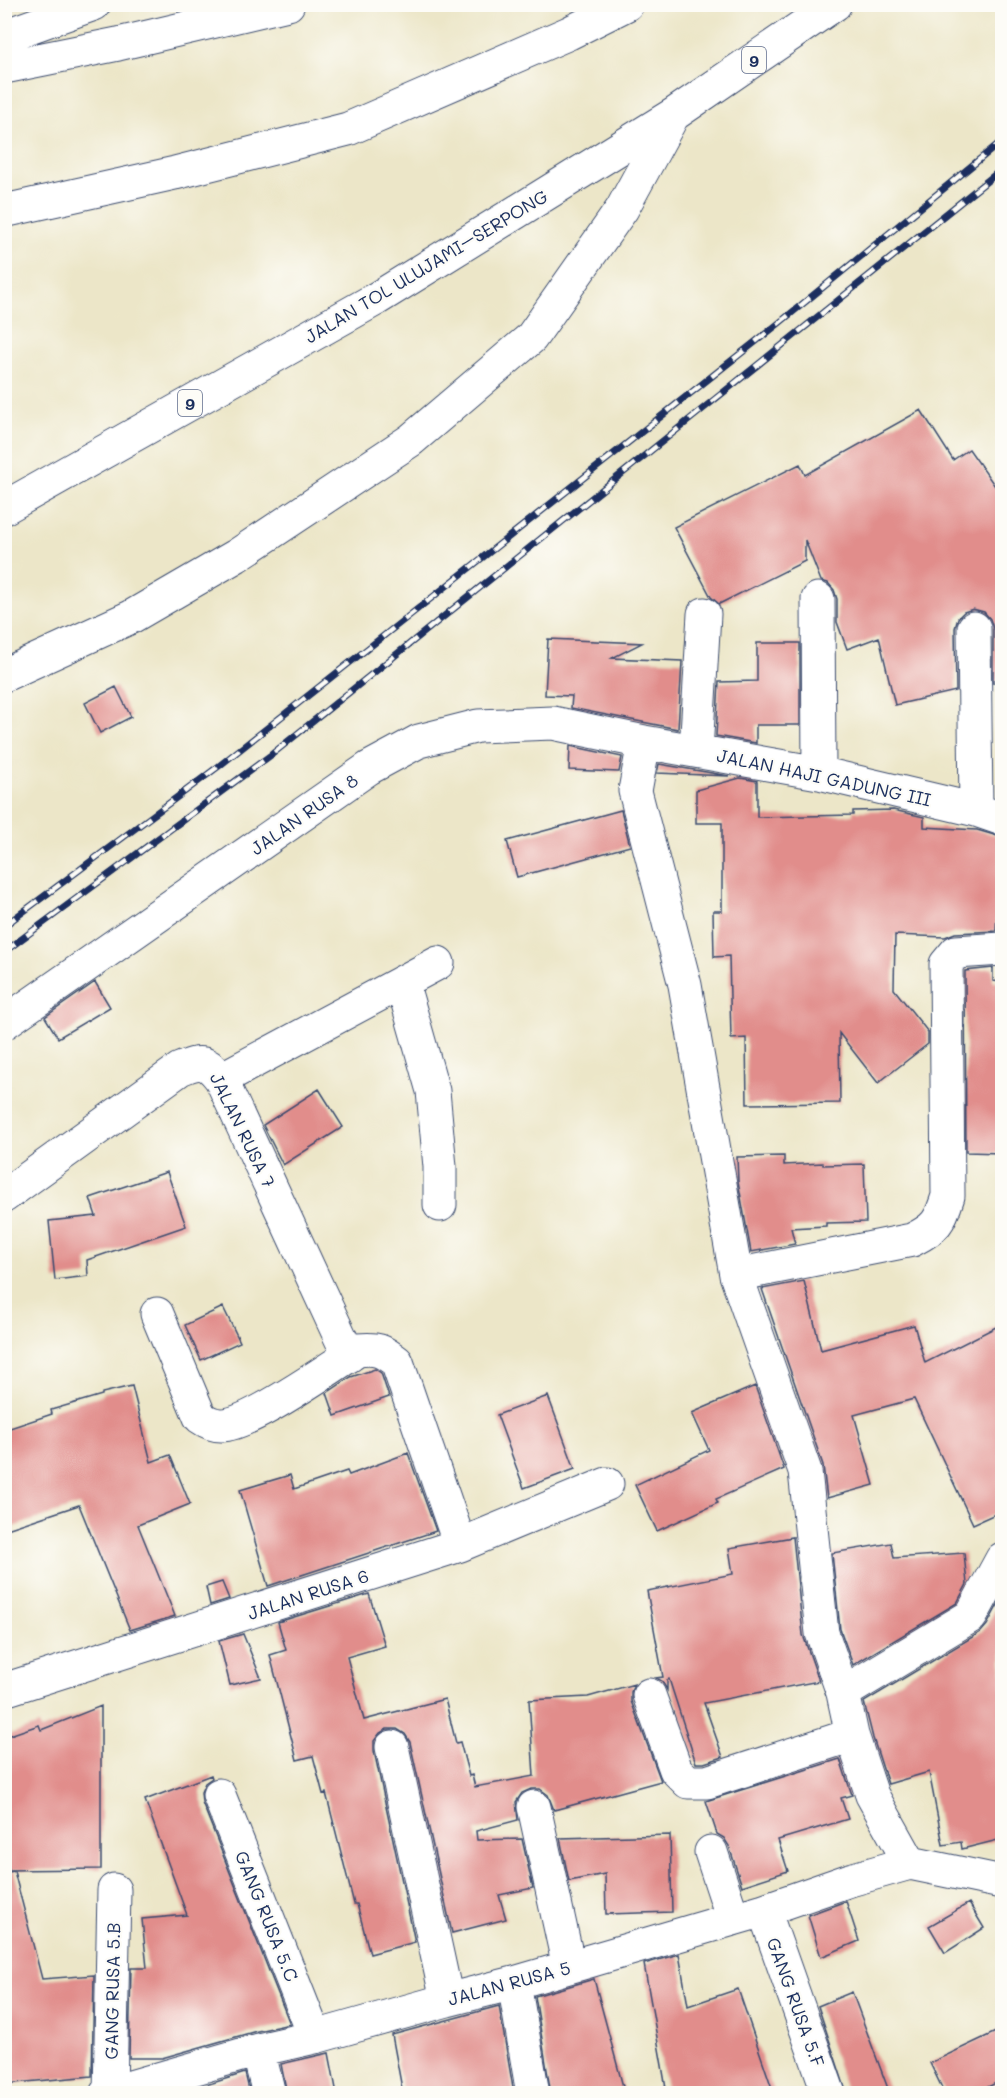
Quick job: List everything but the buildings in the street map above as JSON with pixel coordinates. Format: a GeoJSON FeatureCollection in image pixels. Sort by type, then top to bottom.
{"type":"FeatureCollection","features":[{"type":"Feature","properties":{"kind":"main road"},"geometry":{"type":"LineString","coordinates":[[4,36],[94,4]]}},
{"type":"Feature","properties":{"kind":"main road"},"geometry":{"type":"LineString","coordinates":[[4,67],[118,45],[288,4]]}},
{"type":"Feature","properties":{"kind":"main road"},"geometry":{"type":"LineString","coordinates":[[4,211],[175,173],[348,129],[569,33],[627,4]]}},
{"type":"Feature","properties":{"kind":"main road","name":"JALAN TOL ULUJAMI–SERPONG"},"geometry":{"type":"LineString","coordinates":[[4,508],[376,298],[673,115],[835,4]]}},
{"type":"Feature","properties":{"kind":"main road"},"geometry":{"type":"LineString","coordinates":[[4,675],[131,617],[236,556],[411,440],[531,338],[622,210],[673,115]]}},
{"type":"Feature","properties":{"kind":"main road"},"geometry":{"type":"LineString","coordinates":[[818,599],[819,773]]}},
{"type":"Feature","properties":{"kind":"main road"},"geometry":{"type":"LineString","coordinates":[[696,751],[704,614]]}},
{"type":"Feature","properties":{"kind":"main road"},"geometry":{"type":"LineString","coordinates":[[974,628],[989,814]]}},
{"type":"Feature","properties":{"kind":"main road","name":"JALAN RUSA 8"},"geometry":{"type":"LineString","coordinates":[[4,1023],[369,768],[419,741],[478,726],[553,723],[644,742]]}},
{"type":"Feature","properties":{"kind":"main road"},"geometry":{"type":"LineString","coordinates":[[644,742],[635,791],[685,985],[736,1275],[804,1471],[822,1633],[843,1693],[852,1735],[872,1795],[910,1863],[1002,1882]]}},
{"type":"Feature","properties":{"kind":"main road","name":"JALAN HAJI GADUNG III"},"geometry":{"type":"LineString","coordinates":[[644,742],[819,773],[989,814]]}},
{"type":"Feature","properties":{"kind":"main road"},"geometry":{"type":"LineString","coordinates":[[736,1275],[912,1240],[930,1231],[942,1215],[948,1196],[946,964],[956,952],[1002,949]]}},
{"type":"Feature","properties":{"kind":"main road"},"geometry":{"type":"LineString","coordinates":[[221,1079],[438,963]]}},
{"type":"Feature","properties":{"kind":"main road"},"geometry":{"type":"LineString","coordinates":[[402,982],[433,1091],[440,1167],[440,1205]]}},
{"type":"Feature","properties":{"kind":"main road","name":"JALAN RUSA 7"},"geometry":{"type":"LineString","coordinates":[[4,1196],[180,1069],[195,1062],[211,1066],[221,1079],[349,1356]]}},
{"type":"Feature","properties":{"kind":"main road"},"geometry":{"type":"LineString","coordinates":[[157,1314],[200,1417],[211,1424],[223,1426],[246,1420],[358,1350],[384,1351],[397,1362],[460,1545]]}},
{"type":"Feature","properties":{"kind":"main road","name":"JALAN RUSA 6"},"geometry":{"type":"LineString","coordinates":[[4,1690],[460,1545],[607,1484]]}},
{"type":"Feature","properties":{"kind":"main road"},"geometry":{"type":"LineString","coordinates":[[843,1693],[971,1616],[1002,1559]]}},
{"type":"Feature","properties":{"kind":"main road"},"geometry":{"type":"LineString","coordinates":[[649,1695],[676,1770],[688,1782],[707,1782],[852,1735]]}},
{"type":"Feature","properties":{"kind":"main road"},"geometry":{"type":"LineString","coordinates":[[392,1747],[447,2000]]}},
{"type":"Feature","properties":{"kind":"main road","name":"GANG RUSA 5.C"},"geometry":{"type":"LineString","coordinates":[[219,1795],[315,2037]]}},
{"type":"Feature","properties":{"kind":"main road"},"geometry":{"type":"LineString","coordinates":[[534,1807],[569,1967]]}},
{"type":"Feature","properties":{"kind":"main road","name":"GANG RUSA 5.F"},"geometry":{"type":"LineString","coordinates":[[711,1852],[748,1914],[829,2094]]}},
{"type":"Feature","properties":{"kind":"main road","name":"JALAN RUSA 5"},"geometry":{"type":"LineString","coordinates":[[108,2093],[258,2050],[315,2037],[514,1983],[748,1914],[850,1880],[910,1863]]}},
{"type":"Feature","properties":{"kind":"main road","name":"GANG RUSA 5.B"},"geometry":{"type":"LineString","coordinates":[[108,2093],[114,1890]]}},
{"type":"Feature","properties":{"kind":"main road"},"geometry":{"type":"LineString","coordinates":[[514,1983],[533,2094]]}},
{"type":"Feature","properties":{"kind":"main road"},"geometry":{"type":"LineString","coordinates":[[258,2050],[269,2094]]}},
{"type":"Feature","properties":{"kind":"railway"},"geometry":{"type":"LineString","coordinates":[[4,926],[219,766],[778,324],[1002,141]]}},
{"type":"Feature","properties":{"kind":"railway"},"geometry":{"type":"LineString","coordinates":[[4,952],[271,755],[1002,169]]}}]}
